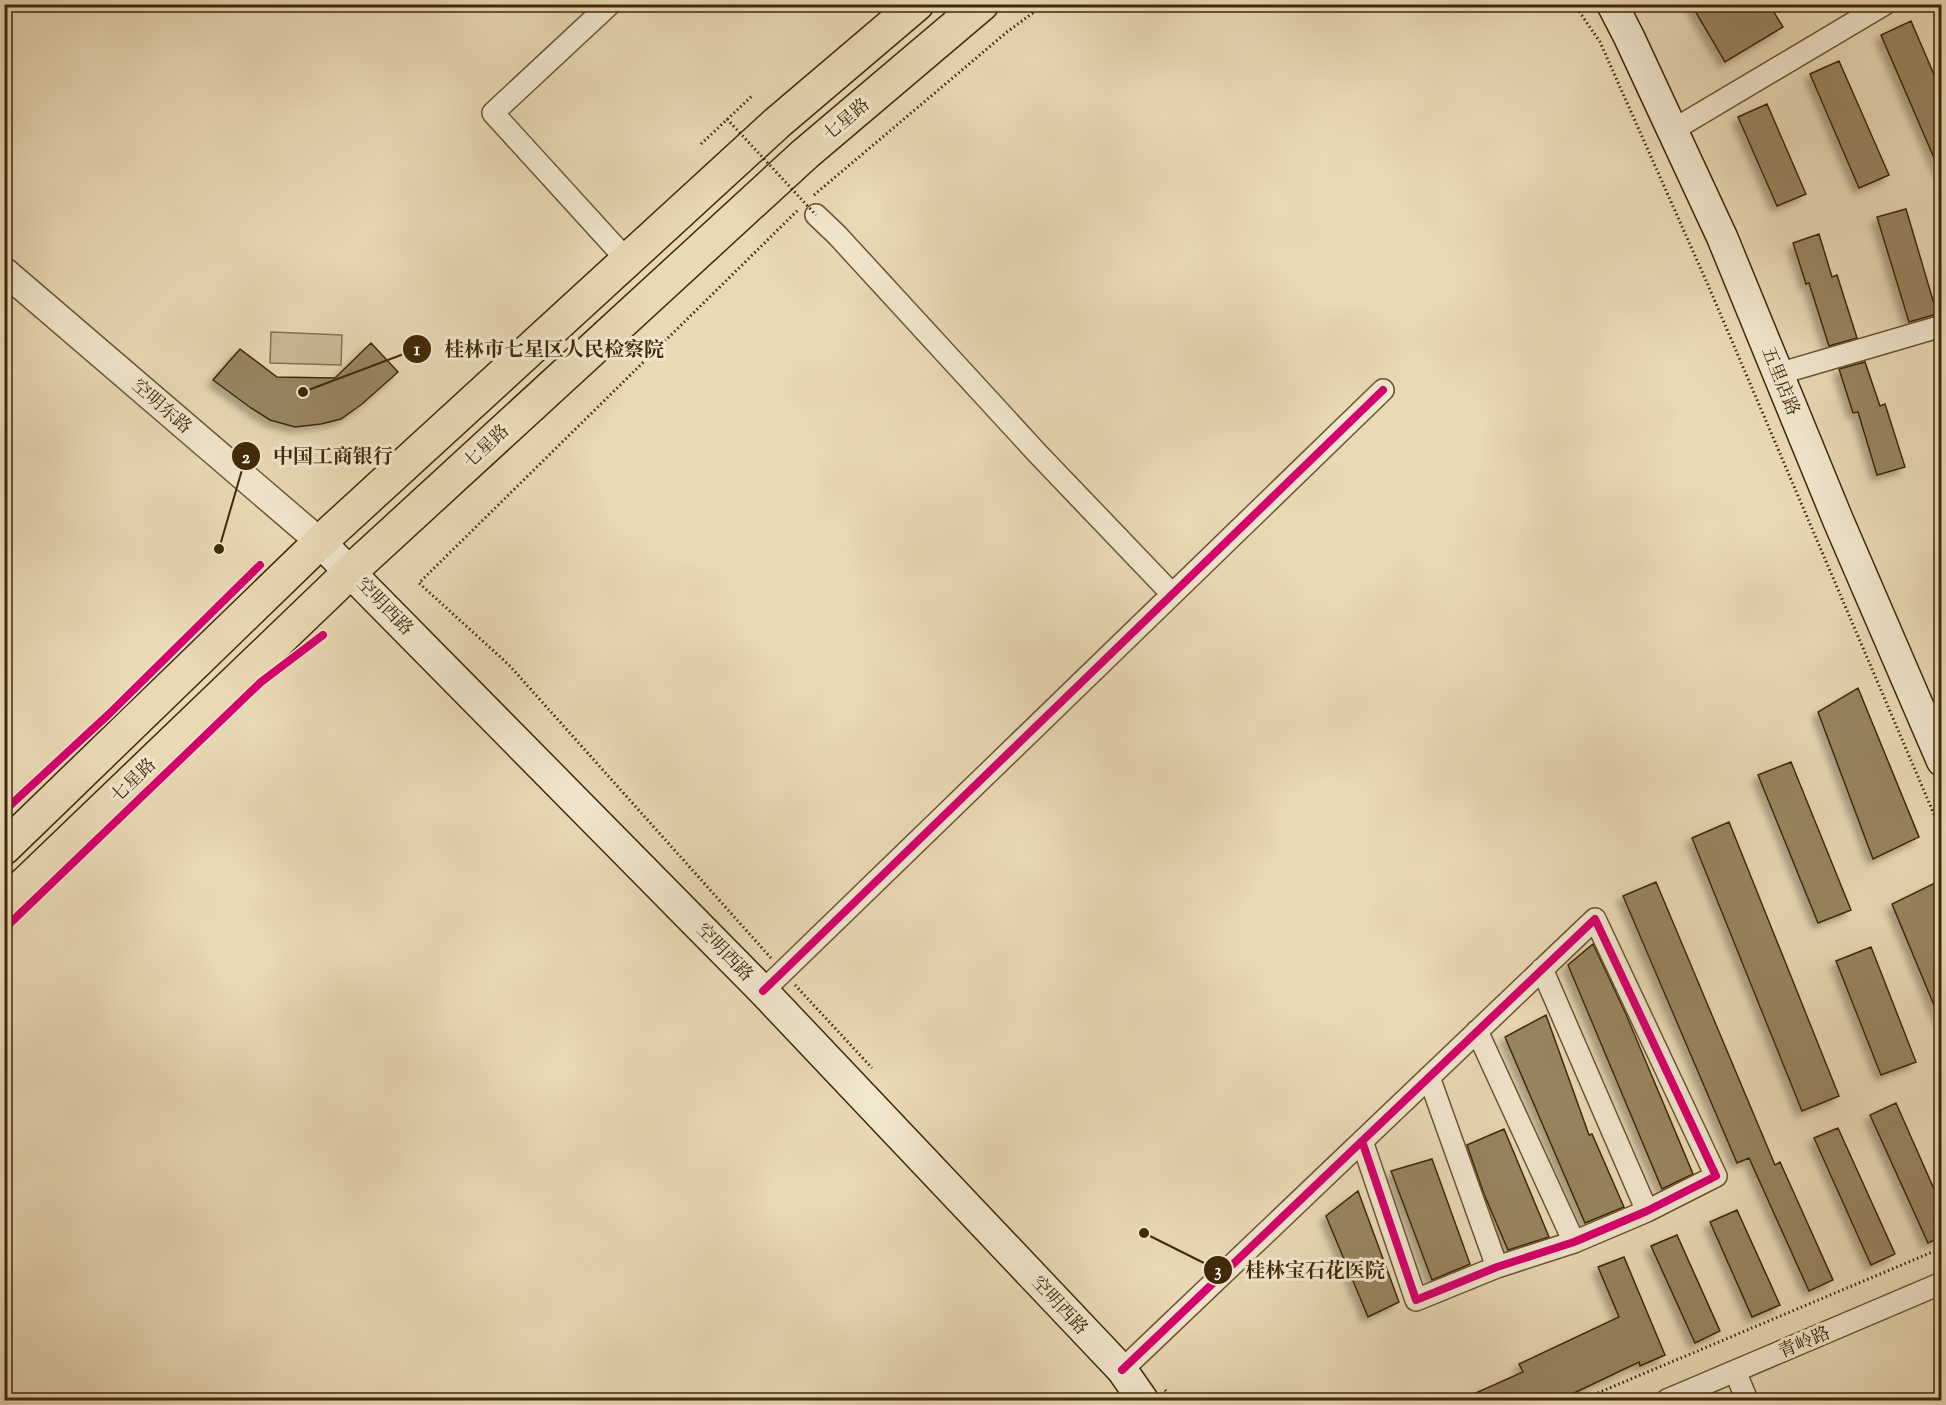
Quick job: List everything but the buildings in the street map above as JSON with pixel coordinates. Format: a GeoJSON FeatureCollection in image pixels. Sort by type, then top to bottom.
{"type":"FeatureCollection","features":[{"type":"Feature","properties":{"kind":"highway"},"geometry":{"type":"LineString","coordinates":[[4,848],[320,542],[777,123],[917,4]]}},
{"type":"Feature","properties":{"kind":"highway","name":"七星路"},"geometry":{"type":"LineString","coordinates":[[4,904],[351,571],[805,154],[982,4]]}},
{"type":"Feature","properties":{"kind":"main road","name":"五里店路"},"geometry":{"type":"LineString","coordinates":[[1613,5],[1722,237],[1838,520],[1941,761]]}},
{"type":"Feature","properties":{"kind":"main road","name":"空明西路"},"geometry":{"type":"LineString","coordinates":[[320,542],[773,981],[1129,1363],[1143,1401]]}},
{"type":"Feature","properties":{"kind":"street"},"geometry":{"type":"LineString","coordinates":[[610,4],[493,113],[627,260]]}},
{"type":"Feature","properties":{"kind":"street"},"geometry":{"type":"LineString","coordinates":[[1672,130],[1885,4]]}},
{"type":"Feature","properties":{"kind":"street"},"geometry":{"type":"LineString","coordinates":[[810,210],[837,235],[1039,455],[1172,594]]}},
{"type":"Feature","properties":{"kind":"street","name":"空明东路"},"geometry":{"type":"LineString","coordinates":[[4,271],[320,542]]}},
{"type":"Feature","properties":{"kind":"street"},"geometry":{"type":"LineString","coordinates":[[1778,374],[1941,326]]}},
{"type":"Feature","properties":{"kind":"street"},"geometry":{"type":"LineString","coordinates":[[773,981],[1383,390]]}},
{"type":"Feature","properties":{"kind":"street"},"geometry":{"type":"LineString","coordinates":[[1129,1363],[1542,969],[1595,919],[1716,1176],[1647,1211],[1574,1242],[1497,1267],[1416,1300],[1362,1141]]}},
{"type":"Feature","properties":{"kind":"street"},"geometry":{"type":"LineString","coordinates":[[1542,969],[1647,1211]]}},
{"type":"Feature","properties":{"kind":"street"},"geometry":{"type":"LineString","coordinates":[[1477,1031],[1574,1242]]}},
{"type":"Feature","properties":{"kind":"street"},"geometry":{"type":"LineString","coordinates":[[1429,1077],[1497,1267]]}},
{"type":"Feature","properties":{"kind":"street","name":"青岭路"},"geometry":{"type":"LineString","coordinates":[[1667,1401],[1941,1283]]}},
{"type":"Feature","properties":{"kind":"street"},"geometry":{"type":"LineString","coordinates":[[1735,1371],[1747,1401]]}},
{"type":"Feature","properties":{"kind":"path"},"geometry":{"type":"LineString","coordinates":[[874,1071],[773,981],[509,665],[419,583],[781,225],[827,183],[1007,32],[1045,4]]}},
{"type":"Feature","properties":{"kind":"path"},"geometry":{"type":"LineString","coordinates":[[1574,4],[1600,42],[1708,285],[1941,833]]}},
{"type":"Feature","properties":{"kind":"path"},"geometry":{"type":"LineString","coordinates":[[701,144],[752,96]]}},
{"type":"Feature","properties":{"kind":"path"},"geometry":{"type":"LineString","coordinates":[[727,119],[810,210]]}},
{"type":"Feature","properties":{"kind":"path"},"geometry":{"type":"LineString","coordinates":[[781,225],[810,210],[827,183]]}},
{"type":"Feature","properties":{"kind":"path"},"geometry":{"type":"LineString","coordinates":[[1581,1401],[1941,1248]]}},
{"type":"Feature","properties":{"kind":"path"},"geometry":{"type":"LineString","coordinates":[[1129,1363],[1174,1401]]}},
{"type":"Feature","properties":{"kind":"shaded area"},"geometry":{"type":"Polygon","coordinates":[[[271,332],[342,335],[341,365],[270,363],[271,332]]]}},
{"type":"Feature","properties":{"kind":"cycle path"},"geometry":{"type":"LineString","coordinates":[[763,991],[1383,390]]}},
{"type":"Feature","properties":{"kind":"cycle path"},"geometry":{"type":"LineString","coordinates":[[4,811],[109,714],[260,565]]}},
{"type":"Feature","properties":{"kind":"cycle path"},"geometry":{"type":"LineString","coordinates":[[4,929],[261,682],[323,635]]}},
{"type":"Feature","properties":{"kind":"cycle path"},"geometry":{"type":"LineString","coordinates":[[1122,1370],[1595,919],[1716,1176],[1647,1211],[1574,1242],[1497,1267],[1416,1300],[1362,1141]]}},
{"type":"Feature","properties":{"kind":"place","name":"桂林市七星区人民检察院"},"geometry":{"type":"Point","coordinates":[303,392]}},
{"type":"Feature","properties":{"kind":"place","name":"中国工商银行"},"geometry":{"type":"Point","coordinates":[219,549]}},
{"type":"Feature","properties":{"kind":"place","name":"桂林宝石花医院"},"geometry":{"type":"Point","coordinates":[1144,1233]}}]}
